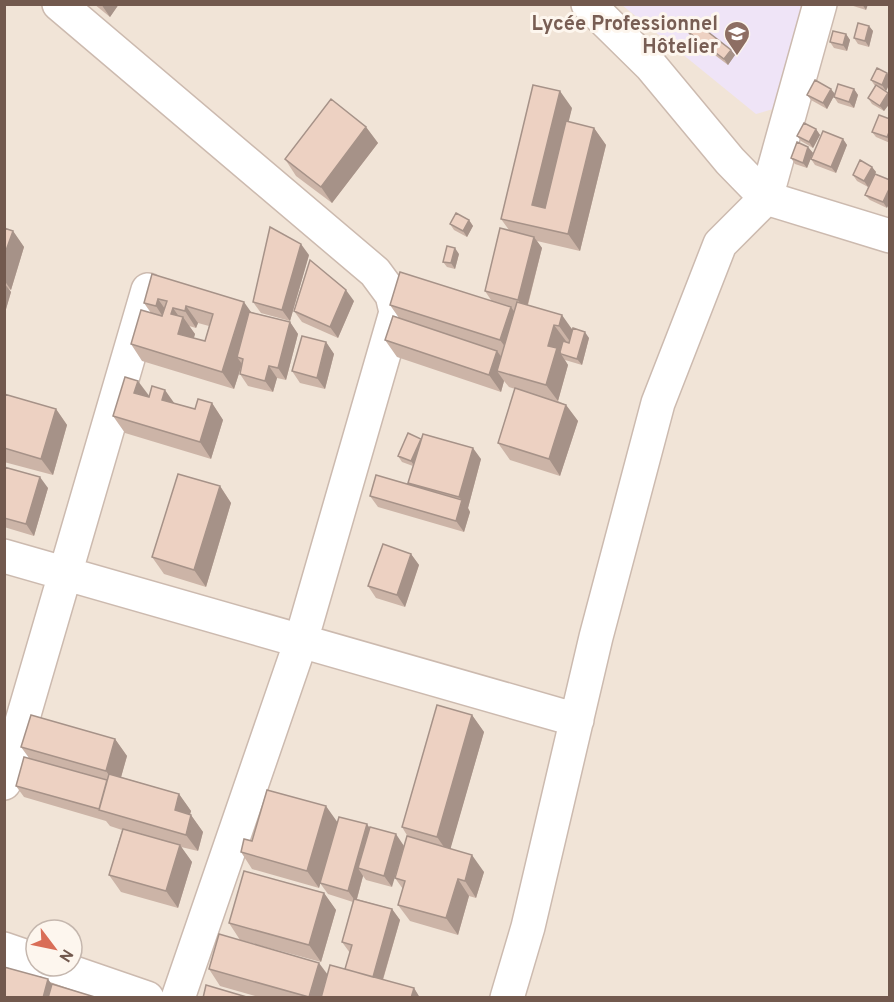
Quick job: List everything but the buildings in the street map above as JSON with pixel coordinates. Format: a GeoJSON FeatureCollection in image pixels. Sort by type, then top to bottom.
{"type":"FeatureCollection","features":[{"type":"Feature","properties":{"kind":"street"},"geometry":{"type":"LineString","coordinates":[[59,4],[375,272],[392,295],[396,312],[301,641],[178,998]]}},
{"type":"Feature","properties":{"kind":"street"},"geometry":{"type":"LineString","coordinates":[[588,4],[651,66],[730,161],[766,198],[890,236]]}},
{"type":"Feature","properties":{"kind":"street"},"geometry":{"type":"LineString","coordinates":[[507,998],[528,927],[596,637],[658,403],[720,244],[766,198],[820,4]]}},
{"type":"Feature","properties":{"kind":"street"},"geometry":{"type":"LineString","coordinates":[[4,783],[148,290]]}},
{"type":"Feature","properties":{"kind":"street"},"geometry":{"type":"LineString","coordinates":[[4,556],[577,720]]}},
{"type":"Feature","properties":{"kind":"street"},"geometry":{"type":"LineString","coordinates":[[4,949],[24,956]]}},
{"type":"Feature","properties":{"kind":"street"},"geometry":{"type":"LineString","coordinates":[[84,976],[147,998]]}},
{"type":"Feature","properties":{"kind":"shaded area"},"geometry":{"type":"Polygon","coordinates":[[[5,5],[889,5],[889,997],[5,998],[5,5]]]}},
{"type":"Feature","properties":{"kind":"shaded area","name":"Lycée Professionnel Hôtelier"},"geometry":{"type":"Polygon","coordinates":[[[622,5],[802,5],[773,109],[756,114],[622,5]]]}},
{"type":"Feature","properties":{"kind":"place","name":"Lycée Professionnel Hôtelier"},"geometry":{"type":"Point","coordinates":[737,57]}}]}
